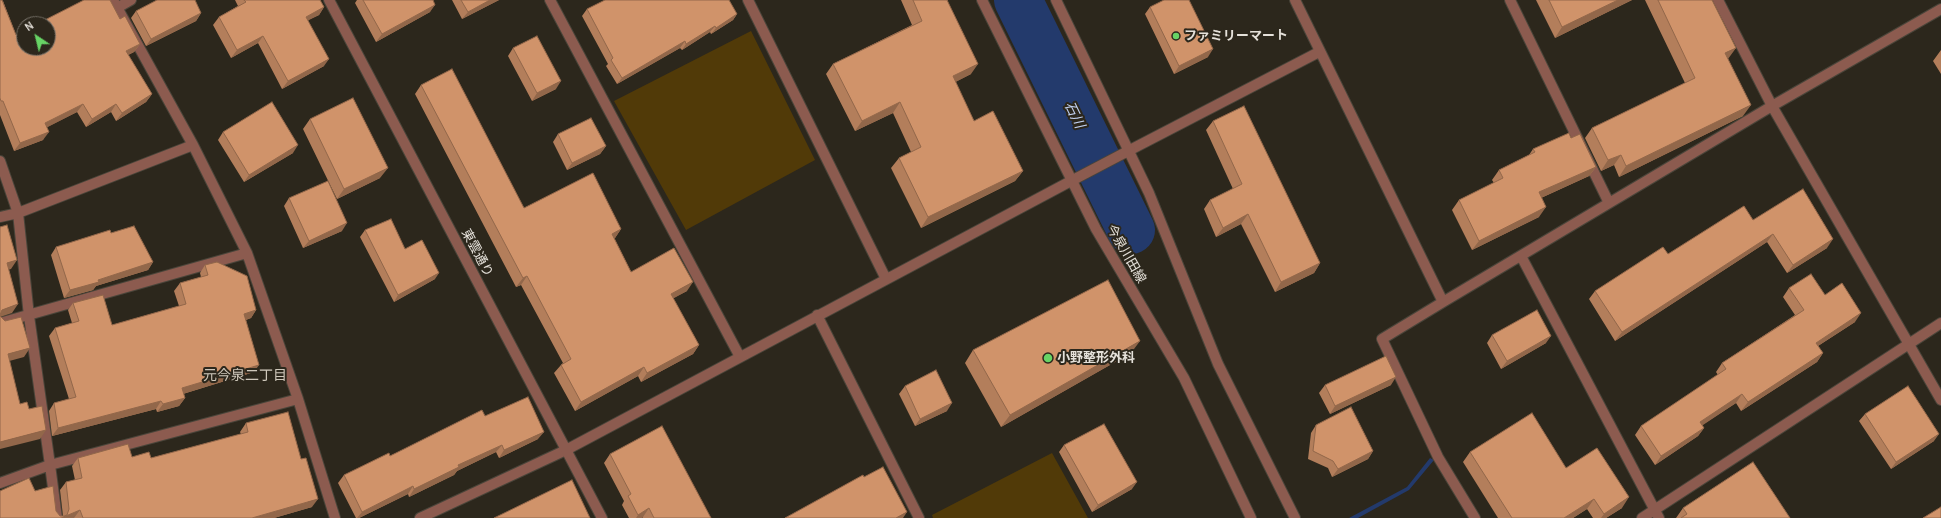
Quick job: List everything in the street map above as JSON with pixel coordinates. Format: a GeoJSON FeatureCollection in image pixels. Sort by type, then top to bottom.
{"type":"FeatureCollection","features":[{"type":"Feature","properties":{"kind":"street"},"geometry":{"type":"LineString","coordinates":[[131,0],[115,4],[193,145],[246,254],[298,399],[335,518]]}},
{"type":"Feature","properties":{"kind":"street","name":"東雲通り"},"geometry":{"type":"LineString","coordinates":[[329,0],[602,518]]}},
{"type":"Feature","properties":{"kind":"street"},"geometry":{"type":"LineString","coordinates":[[748,0],[886,279]]}},
{"type":"Feature","properties":{"kind":"street","name":"今泉川田線"},"geometry":{"type":"LineString","coordinates":[[982,0],[1096,229],[1184,378],[1251,518]]}},
{"type":"Feature","properties":{"kind":"street"},"geometry":{"type":"LineString","coordinates":[[1056,0],[1130,150],[1149,193],[1218,364],[1295,518]]}},
{"type":"Feature","properties":{"kind":"street"},"geometry":{"type":"LineString","coordinates":[[1295,0],[1319,52],[1443,302]]}},
{"type":"Feature","properties":{"kind":"street"},"geometry":{"type":"LineString","coordinates":[[1510,0],[1608,203]]}},
{"type":"Feature","properties":{"kind":"street"},"geometry":{"type":"LineString","coordinates":[[1718,0],[1772,106],[1941,400]]}},
{"type":"Feature","properties":{"kind":"street"},"geometry":{"type":"LineString","coordinates":[[554,1],[740,357]]}},
{"type":"Feature","properties":{"kind":"street"},"geometry":{"type":"LineString","coordinates":[[1476,518],[1438,457],[1382,339],[1772,106],[1941,9]]}},
{"type":"Feature","properties":{"kind":"street"},"geometry":{"type":"LineString","coordinates":[[420,518],[566,450],[817,315],[1319,52]]}},
{"type":"Feature","properties":{"kind":"street"},"geometry":{"type":"LineString","coordinates":[[0,217],[18,213],[193,145]]}},
{"type":"Feature","properties":{"kind":"street"},"geometry":{"type":"LineString","coordinates":[[0,162],[18,213],[28,316],[57,518]]}},
{"type":"Feature","properties":{"kind":"street"},"geometry":{"type":"LineString","coordinates":[[0,323],[246,254]]}},
{"type":"Feature","properties":{"kind":"street"},"geometry":{"type":"LineString","coordinates":[[1521,256],[1657,514]]}},
{"type":"Feature","properties":{"kind":"street"},"geometry":{"type":"LineString","coordinates":[[817,315],[919,518]]}},
{"type":"Feature","properties":{"kind":"street"},"geometry":{"type":"LineString","coordinates":[[1642,518],[1657,514],[1941,323]]}},
{"type":"Feature","properties":{"kind":"street"},"geometry":{"type":"LineString","coordinates":[[0,483],[50,465],[298,399]]}},
{"type":"Feature","properties":{"kind":"shaded area"},"geometry":{"type":"Polygon","coordinates":[[[751,31],[815,160],[686,230],[614,101],[751,31]]]}},
{"type":"Feature","properties":{"kind":"shaded area"},"geometry":{"type":"Polygon","coordinates":[[[1052,453],[1088,518],[933,518],[932,515],[1052,453]]]}},
{"type":"Feature","properties":{"kind":"water"},"geometry":{"type":"Polygon","coordinates":[[[1004,0],[1033,0],[1089,115],[1067,127],[1004,0]]]}},
{"type":"Feature","properties":{"kind":"water"},"geometry":{"type":"Polygon","coordinates":[[[1430,458],[1434,460],[1409,490],[1358,518],[1349,518],[1407,487],[1430,458]]]}},
{"type":"Feature","properties":{"kind":"building"},"geometry":{"type":"Polygon","coordinates":[[[0,0],[2,0],[16,35],[16,56],[56,56],[56,16],[53,16],[84,0],[110,0],[120,19],[125,16],[140,44],[126,51],[152,94],[122,113],[116,104],[92,119],[83,104],[45,123],[49,132],[20,143],[3,101],[1,101],[0,0]]]}},
{"type":"Feature","properties":{"kind":"building"},"geometry":{"type":"Polygon","coordinates":[[[157,0],[195,0],[201,13],[151,39],[136,11],[157,0]]]}},
{"type":"Feature","properties":{"kind":"building"},"geometry":{"type":"Polygon","coordinates":[[[244,0],[320,0],[324,7],[306,17],[329,59],[288,81],[263,36],[237,50],[219,17],[246,2],[244,0]]]}},
{"type":"Feature","properties":{"kind":"building"},"geometry":{"type":"Polygon","coordinates":[[[363,0],[433,0],[435,5],[382,34],[363,0]]]}},
{"type":"Feature","properties":{"kind":"building"},"geometry":{"type":"Polygon","coordinates":[[[461,0],[490,0],[468,12],[461,0]]]}},
{"type":"Feature","properties":{"kind":"building"},"geometry":{"type":"Polygon","coordinates":[[[605,0],[729,0],[737,14],[716,28],[715,26],[686,44],[685,41],[622,78],[611,60],[613,58],[587,9],[605,0]]]}},
{"type":"Feature","properties":{"kind":"building"},"geometry":{"type":"Polygon","coordinates":[[[913,0],[947,0],[978,64],[953,76],[974,121],[993,111],[1023,171],[928,217],[899,158],[921,147],[900,102],[862,121],[833,64],[922,21],[913,0]]]}},
{"type":"Feature","properties":{"kind":"building","name":"ファミリーマート"},"geometry":{"type":"Polygon","coordinates":[[[1164,0],[1189,0],[1213,49],[1179,66],[1150,7],[1164,0]]]}},
{"type":"Feature","properties":{"kind":"building"},"geometry":{"type":"Polygon","coordinates":[[[1549,0],[1618,0],[1562,27],[1549,0]]]}},
{"type":"Feature","properties":{"kind":"building"},"geometry":{"type":"Polygon","coordinates":[[[1658,0],[1712,0],[1736,48],[1725,53],[1751,105],[1626,166],[1621,155],[1608,160],[1592,128],[1695,78],[1658,0]]]}},
{"type":"Feature","properties":{"kind":"building"},"geometry":{"type":"Polygon","coordinates":[[[537,36],[561,81],[537,93],[513,48],[537,36]]]}},
{"type":"Feature","properties":{"kind":"building"},"geometry":{"type":"Polygon","coordinates":[[[452,69],[524,208],[593,173],[621,229],[612,234],[631,272],[674,248],[693,282],[671,294],[699,345],[647,373],[644,367],[581,402],[561,365],[571,359],[527,276],[523,278],[421,85],[452,69]]]}},
{"type":"Feature","properties":{"kind":"building"},"geometry":{"type":"Polygon","coordinates":[[[353,98],[388,168],[344,189],[310,119],[353,98]]]}},
{"type":"Feature","properties":{"kind":"building"},"geometry":{"type":"Polygon","coordinates":[[[272,102],[298,145],[249,175],[223,132],[272,102]]]}},
{"type":"Feature","properties":{"kind":"building"},"geometry":{"type":"Polygon","coordinates":[[[1244,106],[1320,263],[1281,282],[1248,214],[1223,228],[1210,200],[1242,184],[1213,121],[1244,106]]]}},
{"type":"Feature","properties":{"kind":"building"},"geometry":{"type":"Polygon","coordinates":[[[591,118],[606,146],[572,163],[558,134],[591,118]]]}},
{"type":"Feature","properties":{"kind":"building"},"geometry":{"type":"Polygon","coordinates":[[[1569,133],[1571,138],[1580,134],[1596,167],[1539,192],[1546,207],[1479,241],[1459,200],[1503,178],[1499,170],[1535,152],[1533,149],[1569,133]]]}},
{"type":"Feature","properties":{"kind":"building"},"geometry":{"type":"Polygon","coordinates":[[[328,181],[347,223],[309,241],[289,198],[328,181]]]}},
{"type":"Feature","properties":{"kind":"building"},"geometry":{"type":"Polygon","coordinates":[[[1803,189],[1833,239],[1793,265],[1773,234],[1622,332],[1595,291],[1663,247],[1668,254],[1744,206],[1753,220],[1803,189]]]}},
{"type":"Feature","properties":{"kind":"building"},"geometry":{"type":"Polygon","coordinates":[[[391,219],[405,249],[422,240],[439,273],[398,295],[365,230],[391,219]]]}},
{"type":"Feature","properties":{"kind":"building"},"geometry":{"type":"Polygon","coordinates":[[[7,225],[17,260],[7,263],[18,304],[2,310],[0,315],[0,227],[7,225]]]}},
{"type":"Feature","properties":{"kind":"building"},"geometry":{"type":"Polygon","coordinates":[[[134,226],[153,262],[98,280],[99,282],[70,290],[56,247],[110,230],[111,233],[134,226]]]}},
{"type":"Feature","properties":{"kind":"building"},"geometry":{"type":"Polygon","coordinates":[[[217,262],[247,276],[256,310],[244,314],[259,365],[182,388],[185,398],[163,404],[161,401],[58,428],[54,403],[76,397],[55,328],[79,321],[73,303],[103,295],[112,325],[186,304],[180,283],[208,275],[205,265],[217,262]]]}},
{"type":"Feature","properties":{"kind":"building"},"geometry":{"type":"Polygon","coordinates":[[[1811,274],[1825,295],[1842,283],[1861,313],[1816,343],[1823,353],[1748,402],[1742,394],[1700,422],[1704,428],[1661,456],[1641,426],[1726,369],[1722,363],[1804,310],[1789,288],[1811,274]]]}},
{"type":"Feature","properties":{"kind":"building","name":"小野整形外科"},"geometry":{"type":"Polygon","coordinates":[[[1108,280],[1140,341],[1010,415],[973,350],[1108,280]]]}},
{"type":"Feature","properties":{"kind":"building"},"geometry":{"type":"Polygon","coordinates":[[[1537,310],[1551,336],[1507,361],[1492,335],[1537,310]]]}},
{"type":"Feature","properties":{"kind":"building"},"geometry":{"type":"Polygon","coordinates":[[[0,316],[5,321],[21,317],[30,348],[8,354],[20,404],[27,402],[29,409],[42,406],[46,430],[0,442],[0,316]]]}},
{"type":"Feature","properties":{"kind":"building"},"geometry":{"type":"Polygon","coordinates":[[[1386,356],[1396,377],[1335,406],[1325,385],[1386,356]]]}},
{"type":"Feature","properties":{"kind":"building"},"geometry":{"type":"Polygon","coordinates":[[[936,370],[952,403],[920,419],[905,386],[936,370]]]}},
{"type":"Feature","properties":{"kind":"building"},"geometry":{"type":"Polygon","coordinates":[[[1908,386],[1939,434],[1896,462],[1865,414],[1908,386]]]}},
{"type":"Feature","properties":{"kind":"building"},"geometry":{"type":"Polygon","coordinates":[[[528,397],[544,432],[504,450],[502,445],[458,465],[459,467],[414,489],[413,486],[362,512],[344,475],[389,453],[390,456],[482,410],[485,416],[528,397]]]}},
{"type":"Feature","properties":{"kind":"building"},"geometry":{"type":"Polygon","coordinates":[[[1351,407],[1373,451],[1338,469],[1333,461],[1313,451],[1316,425],[1351,407]]]}},
{"type":"Feature","properties":{"kind":"building"},"geometry":{"type":"Polygon","coordinates":[[[288,412],[301,459],[306,458],[318,499],[252,518],[83,518],[80,510],[61,518],[0,518],[0,491],[29,478],[35,491],[53,486],[56,511],[60,516],[67,515],[69,509],[66,482],[82,478],[78,458],[128,444],[132,457],[149,452],[151,458],[248,432],[246,423],[288,412]]]}},
{"type":"Feature","properties":{"kind":"building"},"geometry":{"type":"Polygon","coordinates":[[[1532,413],[1566,468],[1597,448],[1629,497],[1604,514],[1594,499],[1564,518],[1512,518],[1470,452],[1532,413]]]}},
{"type":"Feature","properties":{"kind":"building"},"geometry":{"type":"Polygon","coordinates":[[[1104,424],[1137,482],[1098,505],[1064,445],[1104,424]]]}},
{"type":"Feature","properties":{"kind":"building"},"geometry":{"type":"Polygon","coordinates":[[[662,426],[711,518],[654,518],[649,508],[638,515],[628,496],[631,494],[610,454],[662,426]]]}},
{"type":"Feature","properties":{"kind":"building"},"geometry":{"type":"Polygon","coordinates":[[[1753,462],[1790,518],[1681,518],[1687,514],[1683,508],[1753,462]]]}},
{"type":"Feature","properties":{"kind":"building"},"geometry":{"type":"Polygon","coordinates":[[[883,467],[907,512],[896,518],[785,518],[863,475],[864,477],[883,467]]]}},
{"type":"Feature","properties":{"kind":"building"},"geometry":{"type":"Polygon","coordinates":[[[572,480],[590,518],[494,518],[572,480]]]}},
{"type":"Feature","properties":{"kind":"building"},"geometry":{"type":"Polygon","coordinates":[[[1941,507],[1941,518],[1923,518],[1941,507]]]}},
{"type":"Feature","properties":{"kind":"waterway","name":"石川"},"geometry":{"type":"LineString","coordinates":[[1018,0],[1131,230]]}},
{"type":"Feature","properties":{"kind":"place","name":"ファミリーマート"},"geometry":{"type":"Point","coordinates":[1176,36]}},
{"type":"Feature","properties":{"kind":"place","name":"小野整形外科"},"geometry":{"type":"Point","coordinates":[1048,358]}},
{"type":"Feature","properties":{"kind":"district","name":"元今泉二丁目"},"geometry":{"type":"Point","coordinates":[245,376]}}]}
